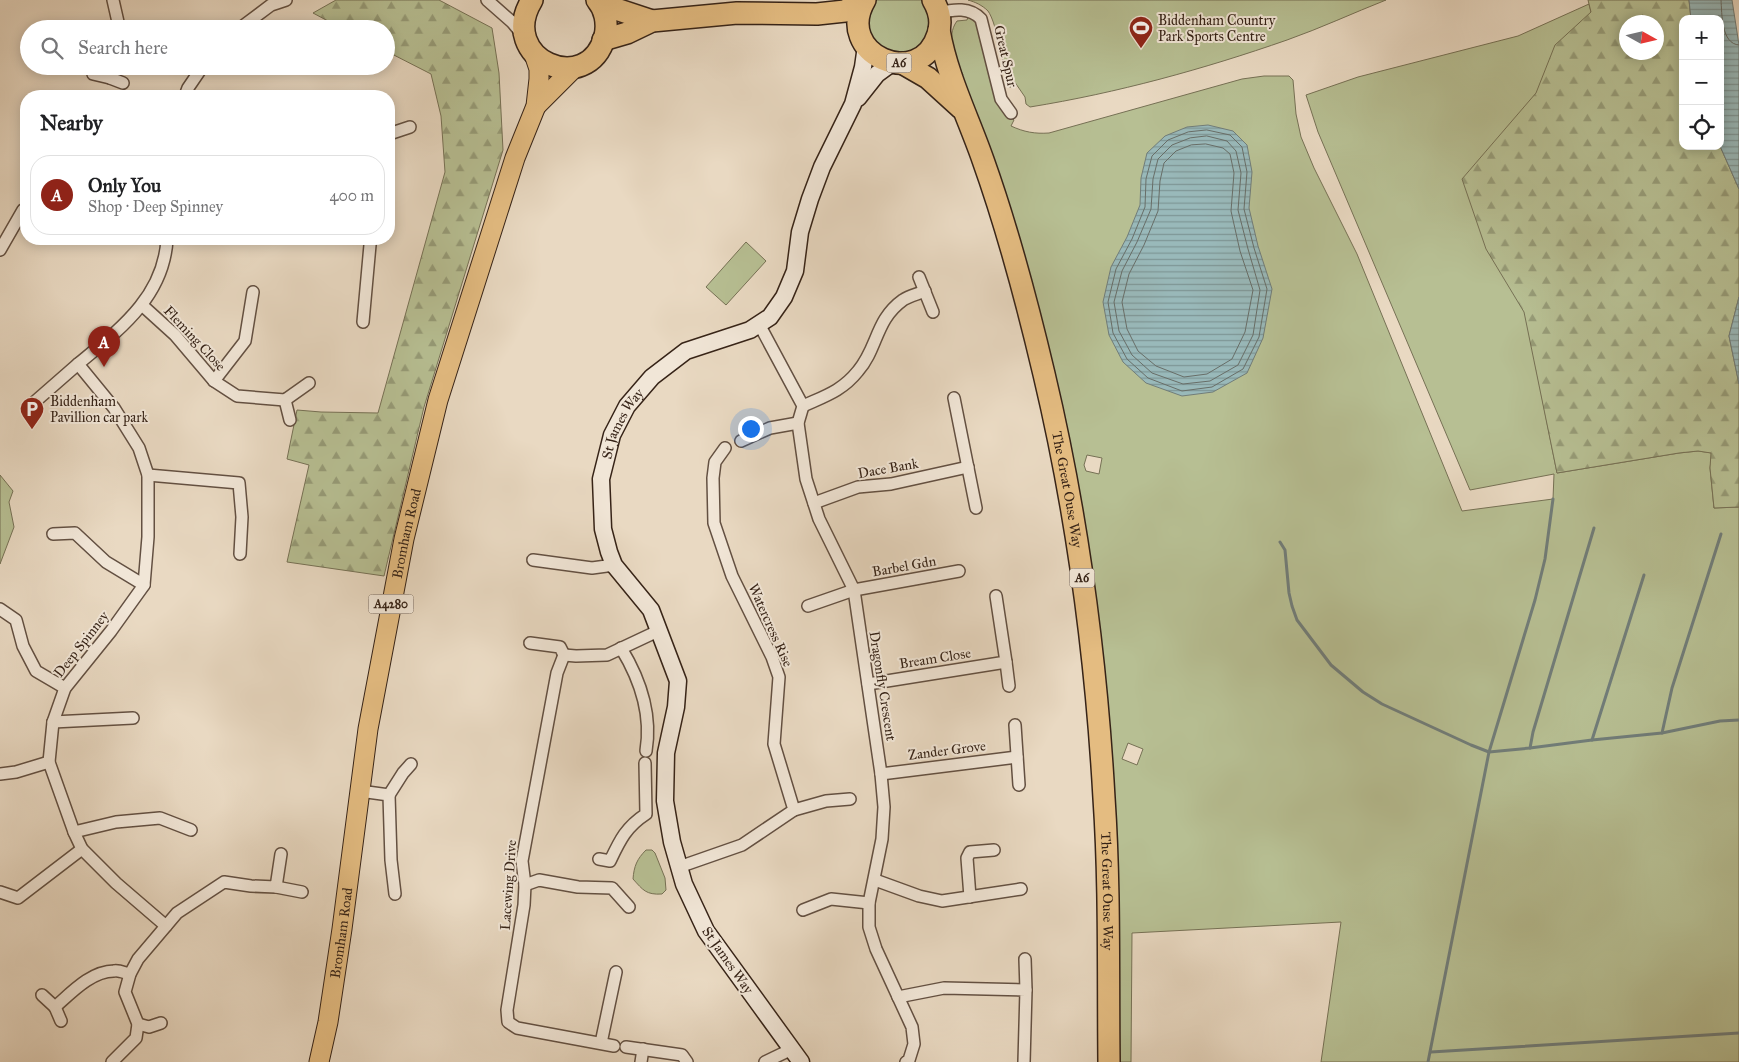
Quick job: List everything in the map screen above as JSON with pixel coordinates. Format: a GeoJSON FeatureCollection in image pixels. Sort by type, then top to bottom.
{"type":"FeatureCollection","features":[{"type":"Feature","properties":{"kind":"highway"},"geometry":{"type":"LineString","coordinates":[[532,0],[526,9],[522,28],[529,46],[552,66],[562,68],[575,67],[584,63],[600,49],[606,30],[606,17],[599,2]]}},
{"type":"Feature","properties":{"kind":"highway","name":"A6"},"geometry":{"type":"LineString","coordinates":[[603,40],[652,21],[737,13],[817,14],[845,11],[864,0]]}},
{"type":"Feature","properties":{"kind":"highway","name":"A6"},"geometry":{"type":"LineString","coordinates":[[863,42],[858,21],[864,0]]}},
{"type":"Feature","properties":{"kind":"highway","name":"A6"},"geometry":{"type":"LineString","coordinates":[[599,2],[652,21]]}},
{"type":"Feature","properties":{"kind":"highway","name":"A6"},"geometry":{"type":"LineString","coordinates":[[817,14],[863,42],[877,57],[897,63],[919,58],[926,53],[936,39],[937,14]]}},
{"type":"Feature","properties":{"kind":"highway","name":"The Great Ouse Way"},"geometry":{"type":"LineString","coordinates":[[937,14],[945,59],[984,162],[1024,292],[1050,403],[1077,543],[1090,628],[1105,800],[1108,886],[1109,1062]]}},
{"type":"Feature","properties":{"kind":"highway","name":"The Great Ouse Way"},"geometry":{"type":"LineString","coordinates":[[897,63],[928,78],[963,110]]}},
{"type":"Feature","properties":{"kind":"main road","name":"Bromham Road"},"geometry":{"type":"LineString","coordinates":[[320,1062],[338,957],[368,730],[404,539],[438,400],[515,158],[536,106],[539,68],[529,46]]}},
{"type":"Feature","properties":{"kind":"main road","name":"Bromham Road"},"geometry":{"type":"LineString","coordinates":[[536,106],[575,67]]}},
{"type":"Feature","properties":{"kind":"street"},"geometry":{"type":"LineString","coordinates":[[113,0],[118,20]]}},
{"type":"Feature","properties":{"kind":"street"},"geometry":{"type":"LineString","coordinates":[[249,20],[269,3],[286,0]]}},
{"type":"Feature","properties":{"kind":"street"},"geometry":{"type":"LineString","coordinates":[[487,0],[512,22],[529,46]]}},
{"type":"Feature","properties":{"kind":"street","name":"Great Spur"},"geometry":{"type":"LineString","coordinates":[[937,14],[964,10],[976,14],[981,20],[1001,99],[1011,113]]}},
{"type":"Feature","properties":{"kind":"street"},"geometry":{"type":"LineString","coordinates":[[853,104],[863,66],[863,42]]}},
{"type":"Feature","properties":{"kind":"street"},"geometry":{"type":"LineString","coordinates":[[853,104],[877,74],[897,63]]}},
{"type":"Feature","properties":{"kind":"street"},"geometry":{"type":"LineString","coordinates":[[114,75],[123,83]]}},
{"type":"Feature","properties":{"kind":"street"},"geometry":{"type":"LineString","coordinates":[[187,90],[197,75]]}},
{"type":"Feature","properties":{"kind":"street","name":"St James Way"},"geometry":{"type":"LineString","coordinates":[[797,1055],[706,931],[684,884],[665,802],[666,752],[676,707],[678,681],[651,610],[614,565],[603,529],[601,479],[612,435],[627,406],[652,378],[686,351],[750,330],[770,317],[784,298],[795,270],[800,232],[810,199],[822,167],[853,104]]}},
{"type":"Feature","properties":{"kind":"street"},"geometry":{"type":"LineString","coordinates":[[395,132],[410,127]]}},
{"type":"Feature","properties":{"kind":"street"},"geometry":{"type":"LineString","coordinates":[[0,250],[20,215]]}},
{"type":"Feature","properties":{"kind":"street"},"geometry":{"type":"LineString","coordinates":[[30,406],[116,333],[142,306],[159,274],[166,245]]}},
{"type":"Feature","properties":{"kind":"street"},"geometry":{"type":"LineString","coordinates":[[363,322],[370,245]]}},
{"type":"Feature","properties":{"kind":"street"},"geometry":{"type":"LineString","coordinates":[[920,277],[933,312]]}},
{"type":"Feature","properties":{"kind":"street"},"geometry":{"type":"LineString","coordinates":[[759,324],[803,406],[835,392],[858,372],[867,359],[886,316],[904,299],[925,291]]}},
{"type":"Feature","properties":{"kind":"street"},"geometry":{"type":"LineString","coordinates":[[214,382],[245,341],[253,292]]}},
{"type":"Feature","properties":{"kind":"street","name":"Fleming Close"},"geometry":{"type":"LineString","coordinates":[[142,306],[174,335],[214,382],[237,396],[285,400]]}},
{"type":"Feature","properties":{"kind":"street"},"geometry":{"type":"LineString","coordinates":[[53,534],[75,533],[106,562],[144,585],[148,538],[148,475],[139,448],[114,408],[78,364]]}},
{"type":"Feature","properties":{"kind":"street"},"geometry":{"type":"LineString","coordinates":[[290,420],[285,400],[309,383]]}},
{"type":"Feature","properties":{"kind":"street"},"geometry":{"type":"LineString","coordinates":[[954,398],[976,508]]}},
{"type":"Feature","properties":{"kind":"street","name":"Dragonfly Crescent"},"geometry":{"type":"LineString","coordinates":[[803,406],[798,423],[806,479],[819,519],[854,590],[881,774],[884,807],[882,839],[869,903],[869,927],[876,948],[912,1027],[914,1044],[909,1060],[906,1062]]}},
{"type":"Feature","properties":{"kind":"street"},"geometry":{"type":"LineString","coordinates":[[741,440],[770,428],[798,423]]}},
{"type":"Feature","properties":{"kind":"street","name":"Watercress Rise"},"geometry":{"type":"LineString","coordinates":[[725,448],[715,462],[713,478],[714,523],[732,576],[772,657],[779,677],[774,744],[794,810]]}},
{"type":"Feature","properties":{"kind":"street","name":"Dace Bank"},"geometry":{"type":"LineString","coordinates":[[814,503],[858,487],[891,484],[968,467]]}},
{"type":"Feature","properties":{"kind":"street"},"geometry":{"type":"LineString","coordinates":[[148,475],[239,483],[242,516],[240,554]]}},
{"type":"Feature","properties":{"kind":"street"},"geometry":{"type":"LineString","coordinates":[[533,560],[592,568],[614,565]]}},
{"type":"Feature","properties":{"kind":"street","name":"Barbel Gdn"},"geometry":{"type":"LineString","coordinates":[[808,606],[854,590],[959,572]]}},
{"type":"Feature","properties":{"kind":"street","name":"Deep Spinney"},"geometry":{"type":"LineString","coordinates":[[144,585],[111,631],[65,688],[53,722],[48,762],[74,832],[82,848],[116,883],[166,926]]}},
{"type":"Feature","properties":{"kind":"street"},"geometry":{"type":"LineString","coordinates":[[996,596],[1008,686]]}},
{"type":"Feature","properties":{"kind":"street"},"geometry":{"type":"LineString","coordinates":[[0,609],[16,620],[23,646],[36,671],[65,688]]}},
{"type":"Feature","properties":{"kind":"street"},"geometry":{"type":"LineString","coordinates":[[530,643],[560,647],[564,655],[607,655],[658,631]]}},
{"type":"Feature","properties":{"kind":"street"},"geometry":{"type":"LineString","coordinates":[[621,648],[632,665],[640,683],[647,723],[648,738],[646,751]]}},
{"type":"Feature","properties":{"kind":"street","name":"Lacewing Drive"},"geometry":{"type":"LineString","coordinates":[[564,655],[557,673],[522,861],[525,885],[524,905],[507,1010],[508,1022],[517,1028],[601,1043]]}},
{"type":"Feature","properties":{"kind":"street","name":"Bream Close"},"geometry":{"type":"LineString","coordinates":[[868,684],[1006,662]]}},
{"type":"Feature","properties":{"kind":"street"},"geometry":{"type":"LineString","coordinates":[[53,722],[133,718]]}},
{"type":"Feature","properties":{"kind":"street"},"geometry":{"type":"LineString","coordinates":[[1015,725],[1019,785]]}},
{"type":"Feature","properties":{"kind":"street","name":"Zander Grove"},"geometry":{"type":"LineString","coordinates":[[881,774],[1017,756]]}},
{"type":"Feature","properties":{"kind":"street"},"geometry":{"type":"LineString","coordinates":[[0,774],[16,772],[48,762]]}},
{"type":"Feature","properties":{"kind":"street"},"geometry":{"type":"LineString","coordinates":[[395,894],[391,860],[389,795],[411,764]]}},
{"type":"Feature","properties":{"kind":"street"},"geometry":{"type":"LineString","coordinates":[[645,764],[646,814]]}},
{"type":"Feature","properties":{"kind":"street"},"geometry":{"type":"LineString","coordinates":[[360,792],[389,795]]}},
{"type":"Feature","properties":{"kind":"street"},"geometry":{"type":"LineString","coordinates":[[679,867],[742,845],[794,810],[826,801],[850,799]]}},
{"type":"Feature","properties":{"kind":"street"},"geometry":{"type":"LineString","coordinates":[[646,814],[657,819],[668,819]]}},
{"type":"Feature","properties":{"kind":"street"},"geometry":{"type":"LineString","coordinates":[[599,859],[610,861],[624,832],[635,821],[646,814]]}},
{"type":"Feature","properties":{"kind":"street"},"geometry":{"type":"LineString","coordinates":[[74,832],[116,822],[160,818],[191,830]]}},
{"type":"Feature","properties":{"kind":"street"},"geometry":{"type":"LineString","coordinates":[[0,892],[18,898],[82,848]]}},
{"type":"Feature","properties":{"kind":"street"},"geometry":{"type":"LineString","coordinates":[[970,897],[967,858],[970,852],[994,850]]}},
{"type":"Feature","properties":{"kind":"street"},"geometry":{"type":"LineString","coordinates":[[276,887],[281,854]]}},
{"type":"Feature","properties":{"kind":"street"},"geometry":{"type":"LineString","coordinates":[[525,885],[538,880],[578,888],[612,888],[629,907]]}},
{"type":"Feature","properties":{"kind":"street"},"geometry":{"type":"LineString","coordinates":[[874,880],[919,896],[942,901],[1022,889]]}},
{"type":"Feature","properties":{"kind":"street"},"geometry":{"type":"LineString","coordinates":[[112,1062],[136,1038],[138,1024],[125,992],[130,974],[138,959],[177,914],[224,882],[276,887],[302,892]]}},
{"type":"Feature","properties":{"kind":"street"},"geometry":{"type":"LineString","coordinates":[[803,910],[831,899],[869,903]]}},
{"type":"Feature","properties":{"kind":"street"},"geometry":{"type":"LineString","coordinates":[[1024,1062],[1025,959]]}},
{"type":"Feature","properties":{"kind":"street"},"geometry":{"type":"LineString","coordinates":[[55,1007],[84,982],[99,974],[114,970],[130,974]]}},
{"type":"Feature","properties":{"kind":"street"},"geometry":{"type":"LineString","coordinates":[[614,1046],[601,1043],[616,972]]}},
{"type":"Feature","properties":{"kind":"street"},"geometry":{"type":"LineString","coordinates":[[898,997],[944,988],[1026,990]]}},
{"type":"Feature","properties":{"kind":"street"},"geometry":{"type":"LineString","coordinates":[[42,995],[55,1007],[61,1021]]}},
{"type":"Feature","properties":{"kind":"street"},"geometry":{"type":"LineString","coordinates":[[138,1024],[149,1026],[161,1024]]}},
{"type":"Feature","properties":{"kind":"street"},"geometry":{"type":"LineString","coordinates":[[626,1047],[682,1055],[686,1062]]}},
{"type":"Feature","properties":{"kind":"street"},"geometry":{"type":"LineString","coordinates":[[641,1062],[643,1049]]}},
{"type":"Feature","properties":{"kind":"street"},"geometry":{"type":"LineString","coordinates":[[765,1062],[797,1055]]}},
{"type":"Feature","properties":{"kind":"green space"},"geometry":{"type":"Polygon","coordinates":[[[336,0],[439,0],[492,28],[499,73],[503,150],[424,407],[384,576],[287,562],[309,465],[287,459],[297,410],[378,413],[445,172],[441,116],[431,74],[395,56],[395,20],[326,20],[313,13],[336,0]]]}},
{"type":"Feature","properties":{"kind":"green space"},"geometry":{"type":"Polygon","coordinates":[[[875,0],[923,0],[931,15],[929,36],[915,51],[894,54],[875,44],[866,23],[875,0]]]}},
{"type":"Feature","properties":{"kind":"green space","name":"Biddenham Country Park Sports Centre"},"geometry":{"type":"Polygon","coordinates":[[[968,0],[1386,0],[1300,35],[1224,61],[1095,95],[1030,107],[1026,104],[1025,97],[1014,81],[1011,87],[1008,87],[997,36],[988,11],[968,0]]]}},
{"type":"Feature","properties":{"kind":"green space"},"geometry":{"type":"Polygon","coordinates":[[[1588,0],[1689,0],[1691,15],[1679,15],[1679,150],[1722,150],[1739,189],[1739,297],[1729,336],[1739,384],[1739,507],[1714,508],[1710,468],[1711,453],[1698,451],[1679,453],[1557,473],[1524,312],[1486,249],[1462,179],[1536,93],[1555,45],[1591,12],[1588,0]]]}},
{"type":"Feature","properties":{"kind":"green space"},"geometry":{"type":"Polygon","coordinates":[[[1589,4],[1591,12],[1517,272],[1557,473],[1679,453],[1698,451],[1712,453],[1710,468],[1714,508],[1739,507],[1739,1062],[1321,1062],[1341,922],[1132,933],[1131,1062],[1117,1062],[1085,542],[958,78],[963,75],[953,48],[952,34],[954,27],[957,21],[967,20],[969,15],[976,19],[998,103],[1002,110],[1014,120],[1011,126],[1034,133],[1049,133],[1242,79],[1264,76],[1289,76],[1293,80],[1296,114],[1301,137],[1314,168],[1357,254],[1462,511],[1553,499],[1554,474],[1470,490],[1318,132],[1306,95],[1358,77],[1518,36],[1589,4]],[[1087,455],[1084,465],[1086,471],[1099,474],[1102,458],[1087,455]],[[1128,743],[1122,759],[1137,765],[1143,749],[1128,743]]]}},
{"type":"Feature","properties":{"kind":"green space"},"geometry":{"type":"Polygon","coordinates":[[[746,242],[766,261],[726,305],[706,287],[746,242]]]}},
{"type":"Feature","properties":{"kind":"green space"},"geometry":{"type":"Polygon","coordinates":[[[0,475],[13,491],[9,502],[14,527],[0,564],[0,475]]]}},
{"type":"Feature","properties":{"kind":"green space"},"geometry":{"type":"Polygon","coordinates":[[[646,850],[652,850],[655,853],[665,878],[666,890],[662,894],[652,894],[645,891],[633,879],[636,863],[646,850]]]}},
{"type":"Feature","properties":{"kind":"water"},"geometry":{"type":"Polygon","coordinates":[[[1689,0],[1732,0],[1739,45],[1739,189],[1722,150],[1724,150],[1724,15],[1691,15],[1689,0]]]}},
{"type":"Feature","properties":{"kind":"water"},"geometry":{"type":"Polygon","coordinates":[[[1208,125],[1233,131],[1247,145],[1252,172],[1249,208],[1258,246],[1272,289],[1263,338],[1247,373],[1213,392],[1182,396],[1146,383],[1123,362],[1109,335],[1103,302],[1111,267],[1127,237],[1140,205],[1141,178],[1147,153],[1165,136],[1187,127],[1208,125]]]}},
{"type":"Feature","properties":{"kind":"water"},"geometry":{"type":"Polygon","coordinates":[[[1739,297],[1739,384],[1729,336],[1739,297]]]}},
{"type":"Feature","properties":{"kind":"waterway"},"geometry":{"type":"LineString","coordinates":[[1428,1062],[1489,752],[1535,600],[1545,559],[1553,499]]}},
{"type":"Feature","properties":{"kind":"waterway"},"geometry":{"type":"LineString","coordinates":[[1530,748],[1533,732],[1594,528]]}},
{"type":"Feature","properties":{"kind":"waterway"},"geometry":{"type":"LineString","coordinates":[[1662,733],[1672,688],[1721,534]]}},
{"type":"Feature","properties":{"kind":"waterway"},"geometry":{"type":"LineString","coordinates":[[1280,542],[1285,550],[1289,593],[1297,620],[1331,665],[1363,692],[1382,704],[1489,752],[1662,733],[1720,721],[1739,720]]}},
{"type":"Feature","properties":{"kind":"waterway"},"geometry":{"type":"LineString","coordinates":[[1592,740],[1644,575]]}},
{"type":"Feature","properties":{"kind":"waterway"},"geometry":{"type":"LineString","coordinates":[[1431,1052],[1739,1033]]}},
{"type":"Feature","properties":{"kind":"place","name":"Biddenham Country Park Sports Centre"},"geometry":{"type":"Point","coordinates":[1141,49]}},
{"type":"Feature","properties":{"kind":"place","name":"Only You"},"geometry":{"type":"Point","coordinates":[104,367]}},
{"type":"Feature","properties":{"kind":"place","name":"Biddenham Pavillion car park"},"geometry":{"type":"Point","coordinates":[32,430]}}]}
